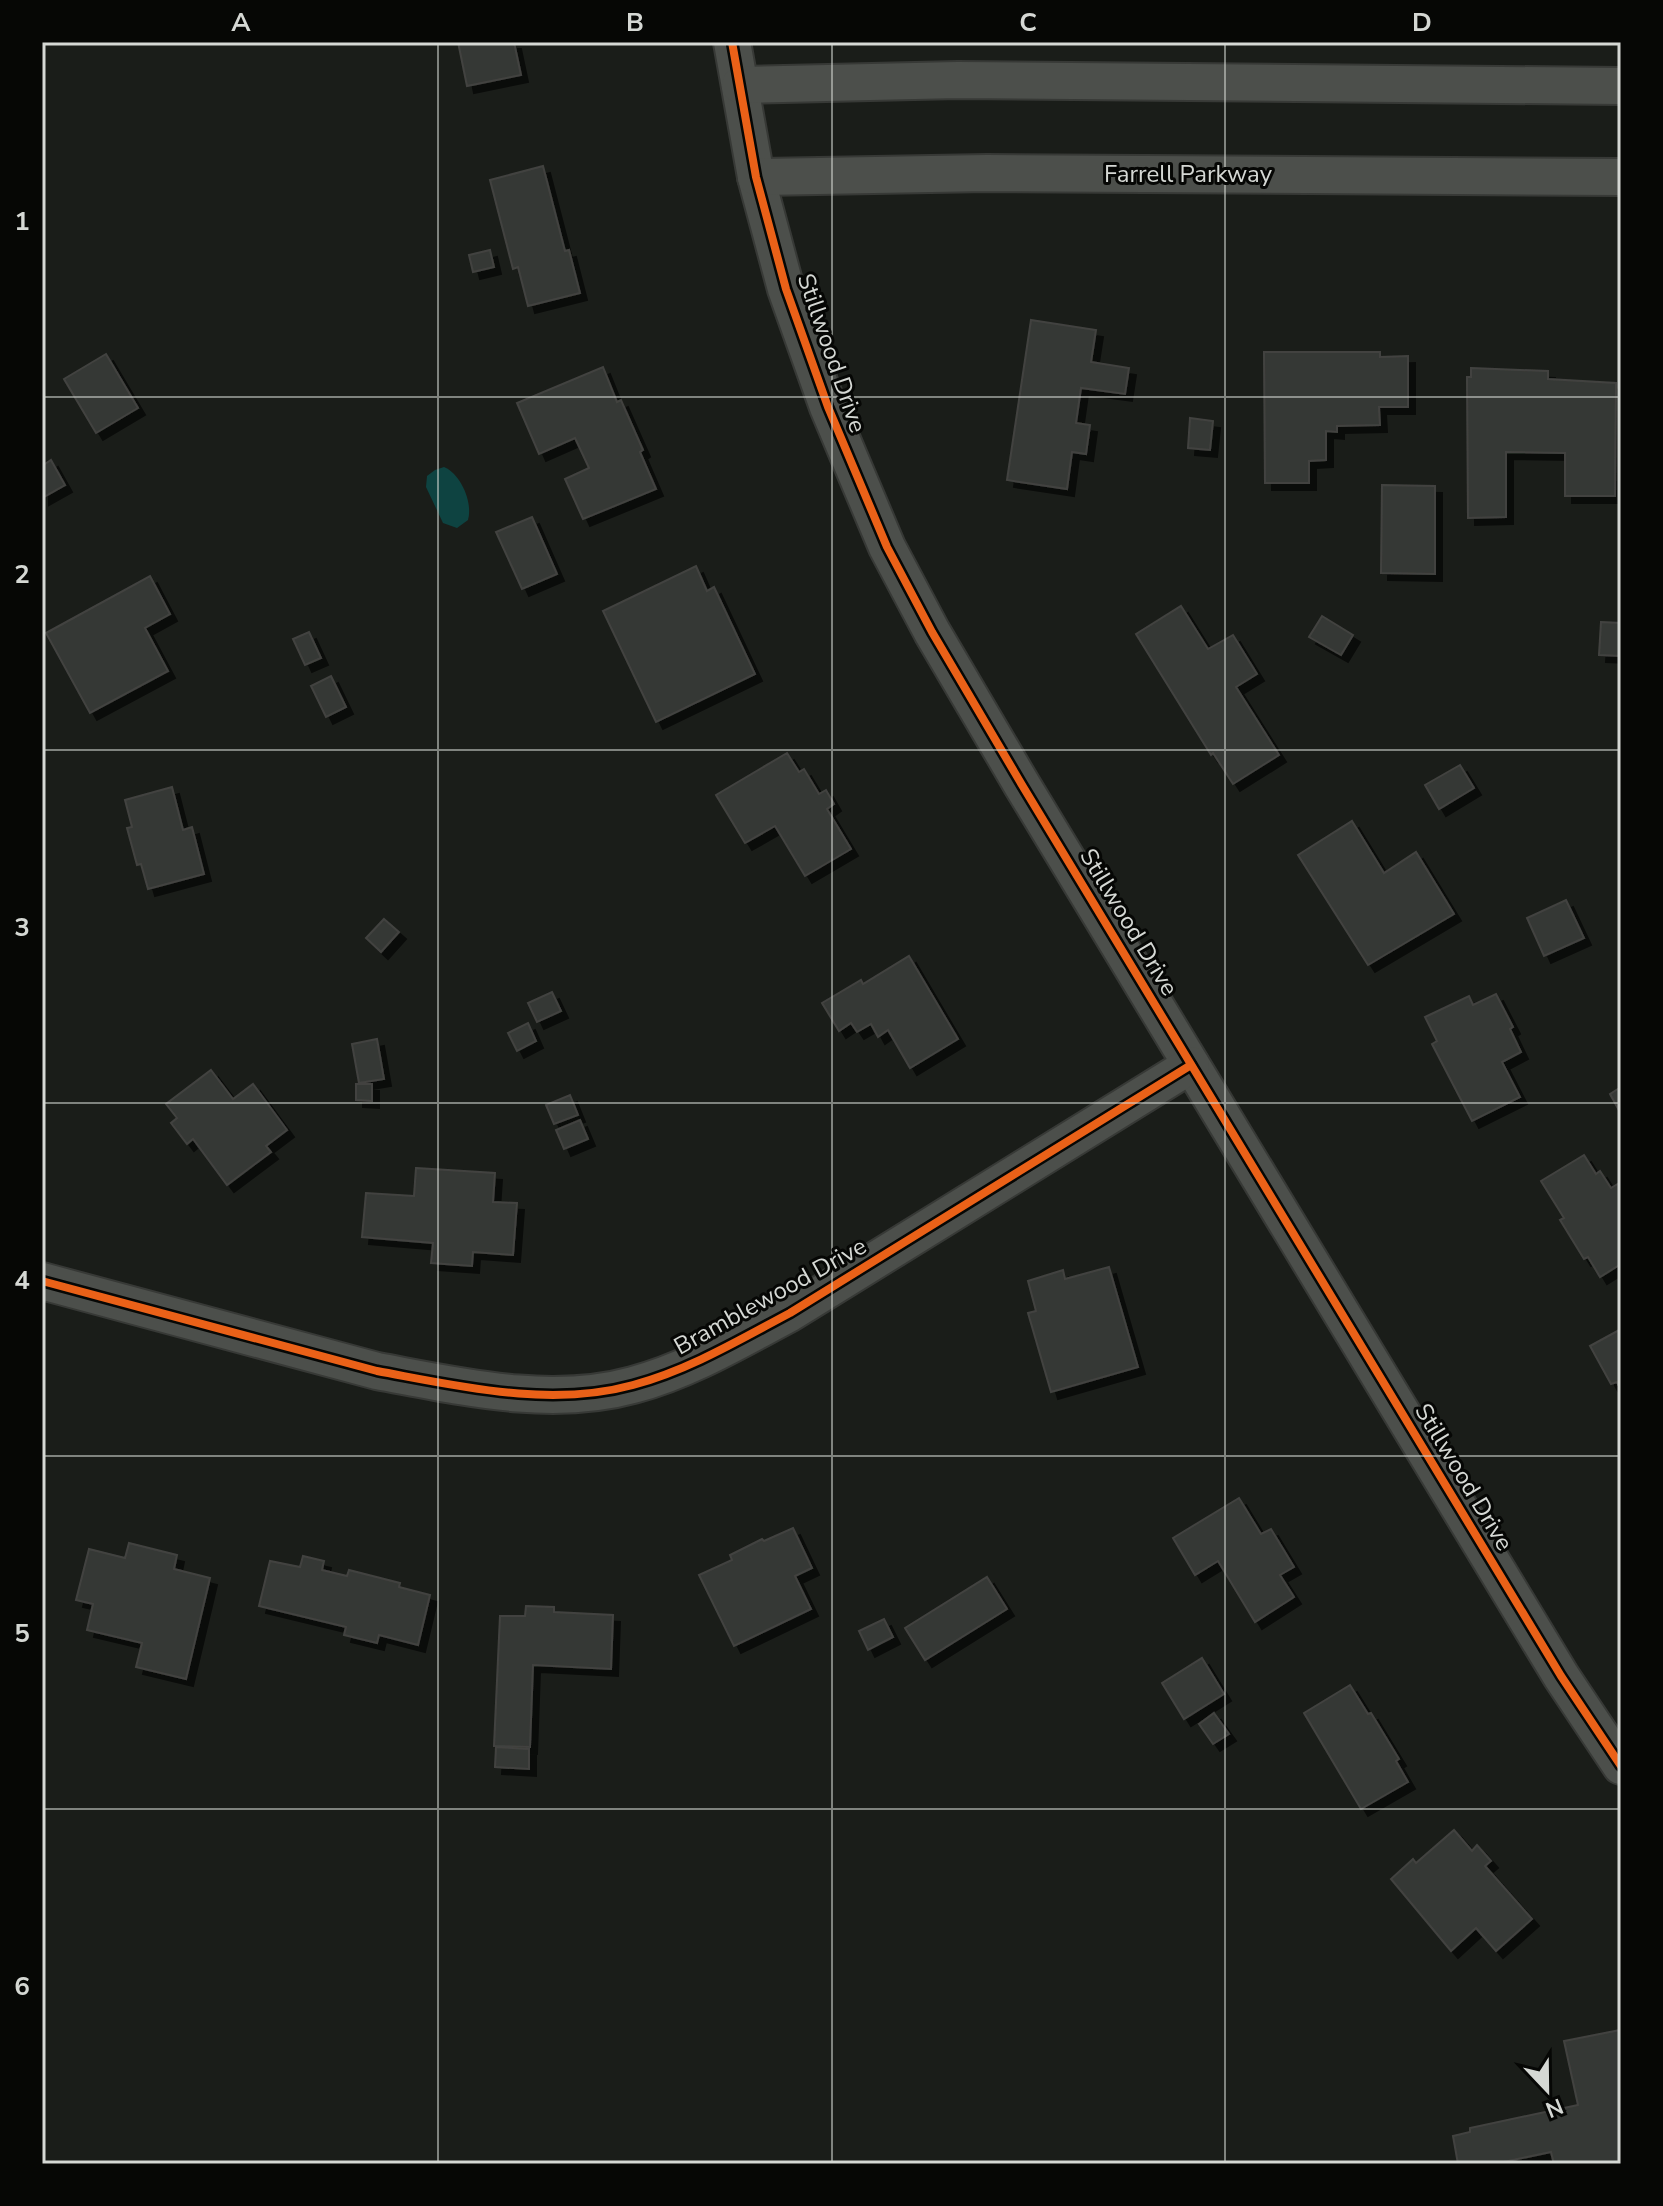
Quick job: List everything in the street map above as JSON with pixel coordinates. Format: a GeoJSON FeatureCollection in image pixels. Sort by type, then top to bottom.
{"type":"FeatureCollection","features":[{"type":"Feature","properties":{"kind":"street","name":"Stillwood Drive"},"geometry":{"type":"LineString","coordinates":[[732,42],[756,177],[786,289],[828,407],[887,547],[932,632],[1191,1065],[1561,1676],[1621,1766]]}},
{"type":"Feature","properties":{"kind":"street"},"geometry":{"type":"LineString","coordinates":[[740,85],[958,80],[1621,86]]}},
{"type":"Feature","properties":{"kind":"street","name":"Farrell Parkway"},"geometry":{"type":"LineString","coordinates":[[756,177],[987,173],[1621,177]]}},
{"type":"Feature","properties":{"kind":"street","name":"Bramblewood Drive"},"geometry":{"type":"LineString","coordinates":[[42,1281],[303,1352],[421,1379],[549,1395],[631,1386],[674,1372],[722,1350],[790,1313],[1191,1065]]}},
{"type":"Feature","properties":{"kind":"water"},"geometry":{"type":"Polygon","coordinates":[[[444,467],[460,482],[469,506],[468,520],[457,528],[443,523],[426,487],[427,476],[444,467]]]}},
{"type":"Feature","properties":{"kind":"building"},"geometry":{"type":"Polygon","coordinates":[[[458,42],[514,42],[521,75],[467,86],[458,42]]]}},
{"type":"Feature","properties":{"kind":"building"},"geometry":{"type":"Polygon","coordinates":[[[543,166],[565,251],[569,250],[580,293],[528,306],[518,267],[513,269],[490,180],[543,166]]]}},
{"type":"Feature","properties":{"kind":"building"},"geometry":{"type":"Polygon","coordinates":[[[490,250],[494,267],[473,272],[469,255],[490,250]]]}},
{"type":"Feature","properties":{"kind":"building"},"geometry":{"type":"Polygon","coordinates":[[[1031,320],[1096,330],[1091,362],[1129,368],[1125,394],[1081,388],[1076,423],[1090,425],[1086,454],[1072,452],[1067,489],[1007,480],[1031,320]]]}},
{"type":"Feature","properties":{"kind":"building"},"geometry":{"type":"Polygon","coordinates":[[[1264,352],[1380,352],[1380,357],[1408,356],[1408,407],[1379,407],[1380,425],[1337,426],[1337,432],[1326,431],[1326,460],[1309,461],[1309,483],[1265,483],[1264,352]]]}},
{"type":"Feature","properties":{"kind":"building"},"geometry":{"type":"Polygon","coordinates":[[[106,354],[138,408],[96,433],[64,379],[106,354]]]}},
{"type":"Feature","properties":{"kind":"building"},"geometry":{"type":"Polygon","coordinates":[[[603,367],[617,402],[621,400],[643,450],[640,452],[656,489],[583,519],[565,479],[589,468],[575,438],[539,454],[517,403],[603,367]]]}},
{"type":"Feature","properties":{"kind":"building"},"geometry":{"type":"Polygon","coordinates":[[[1471,368],[1548,371],[1548,379],[1616,383],[1615,496],[1565,496],[1565,453],[1506,452],[1506,517],[1468,518],[1467,377],[1471,377],[1471,368]]]}},
{"type":"Feature","properties":{"kind":"building"},"geometry":{"type":"Polygon","coordinates":[[[1190,418],[1213,421],[1210,450],[1188,448],[1190,418]]]}},
{"type":"Feature","properties":{"kind":"building"},"geometry":{"type":"Polygon","coordinates":[[[51,460],[65,485],[42,498],[42,466],[51,460]]]}},
{"type":"Feature","properties":{"kind":"building"},"geometry":{"type":"Polygon","coordinates":[[[1382,485],[1435,486],[1435,574],[1381,573],[1382,485]]]}},
{"type":"Feature","properties":{"kind":"building"},"geometry":{"type":"Polygon","coordinates":[[[532,517],[557,574],[522,589],[496,532],[532,517]]]}},
{"type":"Feature","properties":{"kind":"building"},"geometry":{"type":"Polygon","coordinates":[[[696,566],[707,591],[714,587],[755,674],[656,722],[603,611],[696,566]]]}},
{"type":"Feature","properties":{"kind":"building"},"geometry":{"type":"Polygon","coordinates":[[[150,576],[170,614],[145,628],[168,671],[90,713],[46,633],[150,576]]]}},
{"type":"Feature","properties":{"kind":"building"},"geometry":{"type":"Polygon","coordinates":[[[1181,606],[1208,649],[1233,635],[1257,674],[1236,687],[1279,755],[1233,784],[1213,753],[1211,755],[1136,634],[1181,606]]]}},
{"type":"Feature","properties":{"kind":"building"},"geometry":{"type":"Polygon","coordinates":[[[1322,616],[1353,635],[1341,655],[1309,637],[1322,616]]]}},
{"type":"Feature","properties":{"kind":"building"},"geometry":{"type":"Polygon","coordinates":[[[1601,622],[1621,623],[1621,656],[1599,655],[1601,622]]]}},
{"type":"Feature","properties":{"kind":"building"},"geometry":{"type":"Polygon","coordinates":[[[309,632],[321,658],[305,665],[293,639],[309,632]]]}},
{"type":"Feature","properties":{"kind":"building"},"geometry":{"type":"Polygon","coordinates":[[[331,676],[346,707],[326,717],[311,686],[331,676]]]}},
{"type":"Feature","properties":{"kind":"building"},"geometry":{"type":"Polygon","coordinates":[[[787,753],[799,772],[804,769],[819,794],[826,790],[834,804],[827,809],[851,849],[805,876],[775,826],[745,843],[716,795],[787,753]]]}},
{"type":"Feature","properties":{"kind":"building"},"geometry":{"type":"Polygon","coordinates":[[[1460,765],[1474,788],[1439,809],[1425,785],[1460,765]]]}},
{"type":"Feature","properties":{"kind":"building"},"geometry":{"type":"Polygon","coordinates":[[[172,787],[183,830],[192,827],[204,874],[148,889],[141,864],[137,865],[127,828],[132,827],[125,800],[172,787]]]}},
{"type":"Feature","properties":{"kind":"building"},"geometry":{"type":"Polygon","coordinates":[[[1352,821],[1384,873],[1416,852],[1454,914],[1368,965],[1298,855],[1352,821]]]}},
{"type":"Feature","properties":{"kind":"building"},"geometry":{"type":"Polygon","coordinates":[[[1566,900],[1584,938],[1544,956],[1527,918],[1566,900]]]}},
{"type":"Feature","properties":{"kind":"building"},"geometry":{"type":"Polygon","coordinates":[[[384,919],[399,932],[381,952],[366,938],[384,919]]]}},
{"type":"Feature","properties":{"kind":"building"},"geometry":{"type":"Polygon","coordinates":[[[909,956],[958,1039],[910,1068],[888,1030],[878,1037],[871,1024],[857,1032],[851,1023],[839,1031],[822,1003],[861,980],[863,984],[909,956]]]}},
{"type":"Feature","properties":{"kind":"building"},"geometry":{"type":"Polygon","coordinates":[[[552,992],[561,1011],[537,1022],[528,1003],[552,992]]]}},
{"type":"Feature","properties":{"kind":"building"},"geometry":{"type":"Polygon","coordinates":[[[1496,994],[1513,1027],[1510,1029],[1521,1052],[1502,1062],[1520,1097],[1472,1121],[1432,1044],[1437,1041],[1425,1017],[1469,996],[1473,1005],[1496,994]]]}},
{"type":"Feature","properties":{"kind":"building"},"geometry":{"type":"Polygon","coordinates":[[[528,1023],[536,1041],[517,1051],[508,1033],[528,1023]]]}},
{"type":"Feature","properties":{"kind":"building"},"geometry":{"type":"Polygon","coordinates":[[[377,1039],[384,1079],[359,1083],[352,1044],[377,1039]]]}},
{"type":"Feature","properties":{"kind":"building"},"geometry":{"type":"Polygon","coordinates":[[[211,1070],[233,1099],[253,1084],[287,1130],[266,1146],[271,1152],[227,1185],[193,1139],[187,1144],[171,1123],[177,1118],[166,1104],[211,1070]]]}},
{"type":"Feature","properties":{"kind":"building"},"geometry":{"type":"Polygon","coordinates":[[[356,1084],[372,1084],[372,1101],[356,1100],[356,1084]]]}},
{"type":"Feature","properties":{"kind":"building"},"geometry":{"type":"Polygon","coordinates":[[[1621,1087],[1621,1114],[1610,1094],[1621,1087]]]}},
{"type":"Feature","properties":{"kind":"building"},"geometry":{"type":"Polygon","coordinates":[[[570,1095],[578,1115],[554,1124],[546,1105],[570,1095]]]}},
{"type":"Feature","properties":{"kind":"building"},"geometry":{"type":"Polygon","coordinates":[[[580,1120],[588,1139],[564,1149],[556,1130],[580,1120]]]}},
{"type":"Feature","properties":{"kind":"building"},"geometry":{"type":"Polygon","coordinates":[[[1584,1155],[1596,1174],[1600,1171],[1611,1188],[1621,1182],[1621,1264],[1600,1277],[1588,1257],[1584,1259],[1560,1220],[1564,1218],[1541,1181],[1584,1155]]]}},
{"type":"Feature","properties":{"kind":"building"},"geometry":{"type":"Polygon","coordinates":[[[416,1168],[495,1173],[493,1202],[517,1203],[513,1255],[473,1252],[472,1266],[431,1263],[433,1243],[362,1237],[366,1193],[414,1196],[416,1168]]]}},
{"type":"Feature","properties":{"kind":"building"},"geometry":{"type":"Polygon","coordinates":[[[1109,1267],[1138,1367],[1051,1392],[1028,1313],[1036,1311],[1028,1281],[1063,1270],[1065,1279],[1109,1267]]]}},
{"type":"Feature","properties":{"kind":"building"},"geometry":{"type":"Polygon","coordinates":[[[1621,1329],[1621,1390],[1617,1382],[1611,1384],[1590,1346],[1621,1329]]]}},
{"type":"Feature","properties":{"kind":"building"},"geometry":{"type":"Polygon","coordinates":[[[1239,1498],[1261,1534],[1271,1529],[1294,1567],[1280,1575],[1294,1597],[1255,1622],[1218,1561],[1195,1575],[1173,1538],[1239,1498]]]}},
{"type":"Feature","properties":{"kind":"building"},"geometry":{"type":"Polygon","coordinates":[[[793,1528],[812,1568],[795,1576],[811,1609],[734,1646],[699,1575],[732,1560],[730,1555],[762,1539],[764,1541],[793,1528]]]}},
{"type":"Feature","properties":{"kind":"building"},"geometry":{"type":"Polygon","coordinates":[[[129,1543],[177,1555],[174,1569],[210,1578],[186,1679],[136,1667],[142,1643],[87,1630],[93,1604],[76,1600],[89,1549],[125,1558],[129,1543]]]}},
{"type":"Feature","properties":{"kind":"building"},"geometry":{"type":"Polygon","coordinates":[[[303,1556],[324,1561],[322,1570],[347,1576],[349,1570],[400,1583],[399,1587],[430,1595],[418,1645],[379,1635],[377,1643],[344,1635],[346,1627],[259,1606],[270,1561],[300,1567],[303,1556]]]}},
{"type":"Feature","properties":{"kind":"building"},"geometry":{"type":"Polygon","coordinates":[[[987,1577],[1007,1609],[925,1660],[905,1628],[987,1577]]]}},
{"type":"Feature","properties":{"kind":"building"},"geometry":{"type":"Polygon","coordinates":[[[526,1606],[554,1607],[554,1612],[613,1615],[611,1669],[533,1665],[530,1747],[494,1746],[500,1616],[525,1616],[526,1606]]]}},
{"type":"Feature","properties":{"kind":"building"},"geometry":{"type":"Polygon","coordinates":[[[884,1619],[893,1637],[868,1650],[859,1631],[884,1619]]]}},
{"type":"Feature","properties":{"kind":"building"},"geometry":{"type":"Polygon","coordinates":[[[1202,1658],[1224,1694],[1184,1719],[1162,1683],[1202,1658]]]}},
{"type":"Feature","properties":{"kind":"building"},"geometry":{"type":"Polygon","coordinates":[[[1350,1685],[1399,1759],[1396,1761],[1408,1782],[1361,1809],[1304,1713],[1350,1685]]]}},
{"type":"Feature","properties":{"kind":"building"},"geometry":{"type":"Polygon","coordinates":[[[1214,1713],[1229,1734],[1213,1744],[1199,1724],[1214,1713]]]}},
{"type":"Feature","properties":{"kind":"building"},"geometry":{"type":"Polygon","coordinates":[[[496,1747],[529,1749],[529,1769],[495,1767],[496,1747]]]}},
{"type":"Feature","properties":{"kind":"building"},"geometry":{"type":"Polygon","coordinates":[[[1454,1830],[1472,1851],[1477,1845],[1491,1861],[1485,1866],[1532,1919],[1496,1951],[1476,1928],[1451,1951],[1391,1879],[1413,1859],[1416,1863],[1454,1830]]]}},
{"type":"Feature","properties":{"kind":"building"},"geometry":{"type":"Polygon","coordinates":[[[1620,2030],[1621,2163],[1554,2164],[1551,2152],[1494,2164],[1458,2164],[1453,2136],[1470,2132],[1470,2128],[1578,2105],[1564,2041],[1620,2030]]]}},
{"type":"Feature","properties":{"kind":"cycle path"},"geometry":{"type":"LineString","coordinates":[[732,42],[756,177],[786,289],[828,407],[887,547],[932,632],[1022,785],[1561,1676],[1621,1766]]}},
{"type":"Feature","properties":{"kind":"cycle path"},"geometry":{"type":"LineString","coordinates":[[42,1281],[377,1371],[440,1383],[537,1395],[602,1392],[674,1371],[790,1313],[1191,1065]]}}]}
